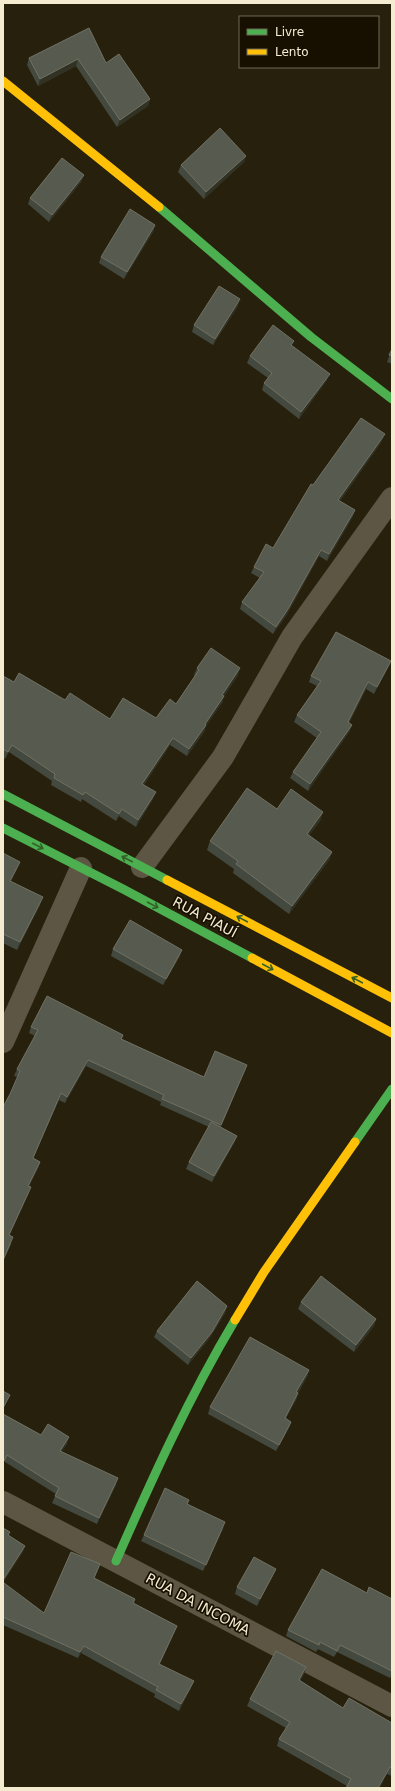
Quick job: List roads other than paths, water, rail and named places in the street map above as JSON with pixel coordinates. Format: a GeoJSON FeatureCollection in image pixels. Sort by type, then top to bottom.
{"type":"FeatureCollection","features":[{"type":"Feature","properties":{"kind":"street"},"geometry":{"type":"LineString","coordinates":[[3,81],[180,225],[249,286],[320,345],[392,399]]}},
{"type":"Feature","properties":{"kind":"street"},"geometry":{"type":"LineString","coordinates":[[142,867],[223,757],[292,637],[392,498]]}},
{"type":"Feature","properties":{"kind":"street","name":"RUA PIAUÍ"},"geometry":{"type":"LineString","coordinates":[[3,794],[392,998]]}},
{"type":"Feature","properties":{"kind":"street","name":"RUA PIAUÍ"},"geometry":{"type":"LineString","coordinates":[[3,828],[392,1034]]}},
{"type":"Feature","properties":{"kind":"street"},"geometry":{"type":"LineString","coordinates":[[3,1042],[81,868]]}},
{"type":"Feature","properties":{"kind":"street"},"geometry":{"type":"LineString","coordinates":[[116,1561],[150,1484],[212,1359],[264,1272],[392,1089]]}},
{"type":"Feature","properties":{"kind":"street","name":"RUA DA INCOMA"},"geometry":{"type":"LineString","coordinates":[[3,1502],[392,1706]]}}]}
